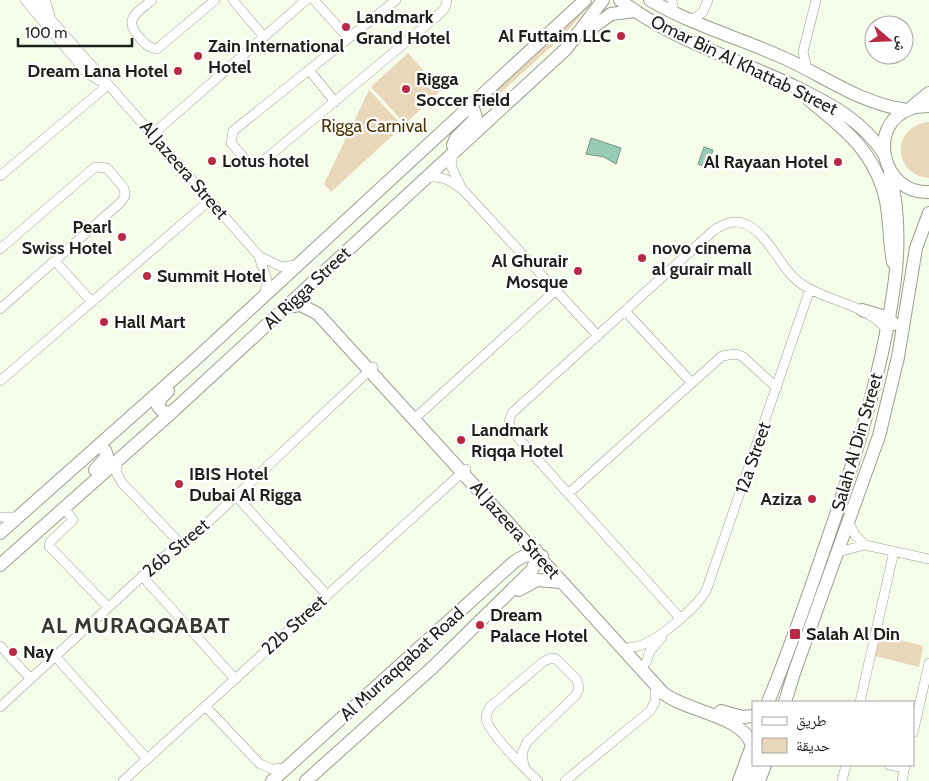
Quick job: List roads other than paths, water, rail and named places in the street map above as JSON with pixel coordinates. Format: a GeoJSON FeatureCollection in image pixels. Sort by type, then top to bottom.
{"type":"FeatureCollection","features":[{"type":"Feature","properties":{"kind":"main road"},"geometry":{"type":"LineString","coordinates":[[42,0],[47,16]]}},
{"type":"Feature","properties":{"kind":"street","name":"Al Jazeera Street"},"geometry":{"type":"LineString","coordinates":[[24,0],[87,73],[108,84]]}},
{"type":"Feature","properties":{"kind":"street","name":"Al Jazeera Street"},"geometry":{"type":"LineString","coordinates":[[34,0],[259,256],[268,280],[265,293]]}},
{"type":"Feature","properties":{"kind":"street"},"geometry":{"type":"LineString","coordinates":[[152,0],[133,16],[131,24],[134,32],[146,44],[157,49],[216,0]]}},
{"type":"Feature","properties":{"kind":"street"},"geometry":{"type":"LineString","coordinates":[[233,0],[264,37]]}},
{"type":"Feature","properties":{"kind":"street"},"geometry":{"type":"LineString","coordinates":[[153,134],[306,0]]}},
{"type":"Feature","properties":{"kind":"street"},"geometry":{"type":"LineString","coordinates":[[314,0],[348,38]]}},
{"type":"Feature","properties":{"kind":"street"},"geometry":{"type":"LineString","coordinates":[[396,0],[233,131],[231,138],[234,146],[248,162],[260,163],[335,102],[436,18],[445,8],[447,0]]}},
{"type":"Feature","properties":{"kind":"street"},"geometry":{"type":"LineString","coordinates":[[566,16],[578,0]]}},
{"type":"Feature","properties":{"kind":"street","name":"Al Rigga Street"},"geometry":{"type":"LineString","coordinates":[[0,534],[197,358],[265,293],[585,0]]}},
{"type":"Feature","properties":{"kind":"street","name":"Al Rigga Street"},"geometry":{"type":"LineString","coordinates":[[0,565],[171,413],[566,49],[603,0]]}},
{"type":"Feature","properties":{"kind":"street","name":"Omar Bin Al Khattab Street"},"geometry":{"type":"LineString","coordinates":[[620,0],[635,11],[683,38],[787,83],[848,116],[869,134],[884,154]]}},
{"type":"Feature","properties":{"kind":"street","name":"Omar Bin Al Khattab Street"},"geometry":{"type":"LineString","coordinates":[[650,0],[690,21],[769,51],[808,69],[860,98],[888,107],[909,109],[929,106]]}},
{"type":"Feature","properties":{"kind":"street"},"geometry":{"type":"LineString","coordinates":[[672,0],[674,13]]}},
{"type":"Feature","properties":{"kind":"street"},"geometry":{"type":"LineString","coordinates":[[690,21],[703,12],[708,0]]}},
{"type":"Feature","properties":{"kind":"street"},"geometry":{"type":"LineString","coordinates":[[808,69],[803,52],[816,0]]}},
{"type":"Feature","properties":{"kind":"street"},"geometry":{"type":"LineString","coordinates":[[566,49],[611,14],[635,11]]}},
{"type":"Feature","properties":{"kind":"street"},"geometry":{"type":"LineString","coordinates":[[308,70],[335,102]]}},
{"type":"Feature","properties":{"kind":"street"},"geometry":{"type":"LineString","coordinates":[[787,83],[846,128],[869,157],[879,178],[886,201],[890,247],[897,276]]}},
{"type":"Feature","properties":{"kind":"street"},"geometry":{"type":"LineString","coordinates":[[0,176],[108,84]]}},
{"type":"Feature","properties":{"kind":"street"},"geometry":{"type":"LineString","coordinates":[[884,154],[884,144],[888,128],[898,116],[929,93]]}},
{"type":"Feature","properties":{"kind":"street"},"geometry":{"type":"LineString","coordinates":[[467,110],[474,111],[476,118],[456,138],[451,159],[453,173],[464,191],[598,336]]}},
{"type":"Feature","properties":{"kind":"street","name":"Salah Al Din Street"},"geometry":{"type":"LineString","coordinates":[[768,701],[788,654],[850,472],[872,395],[888,324],[897,276],[898,219],[890,173],[884,154]]}},
{"type":"Feature","properties":{"kind":"street"},"geometry":{"type":"LineString","coordinates":[[0,249],[92,169],[99,166],[107,168],[124,188],[123,200],[0,309]]}},
{"type":"Feature","properties":{"kind":"street"},"geometry":{"type":"LineString","coordinates":[[890,173],[905,187],[914,191],[929,192]]}},
{"type":"Feature","properties":{"kind":"street"},"geometry":{"type":"LineString","coordinates":[[424,179],[439,177],[446,179],[464,191]]}},
{"type":"Feature","properties":{"kind":"street"},"geometry":{"type":"LineString","coordinates":[[0,381],[210,200]]}},
{"type":"Feature","properties":{"kind":"street","name":"Salah Al Din Street"},"geometry":{"type":"LineString","coordinates":[[785,701],[874,454],[889,397],[903,330],[916,248],[929,213]]}},
{"type":"Feature","properties":{"kind":"street"},"geometry":{"type":"LineString","coordinates":[[680,618],[514,433],[509,421],[515,409],[626,312],[714,231],[728,223],[736,222],[752,228],[800,284],[862,310],[896,330],[886,384],[889,397]]}},
{"type":"Feature","properties":{"kind":"street","name":"Al Jazeera Street"},"geometry":{"type":"LineString","coordinates":[[259,256],[282,267],[296,265]]}},
{"type":"Feature","properties":{"kind":"street"},"geometry":{"type":"LineString","coordinates":[[55,261],[92,302]]}},
{"type":"Feature","properties":{"kind":"street","name":"Al Jazeera Street"},"geometry":{"type":"LineString","coordinates":[[313,282],[312,297],[314,303],[371,369]]}},
{"type":"Feature","properties":{"kind":"street","name":"12a Street"},"geometry":{"type":"LineString","coordinates":[[630,647],[643,645],[680,618],[698,603],[709,585],[810,289]]}},
{"type":"Feature","properties":{"kind":"street"},"geometry":{"type":"LineString","coordinates":[[416,418],[556,290]]}},
{"type":"Feature","properties":{"kind":"street"},"geometry":{"type":"LineString","coordinates":[[862,310],[877,309],[892,304]]}},
{"type":"Feature","properties":{"kind":"street","name":"Al Jazeera Street"},"geometry":{"type":"LineString","coordinates":[[286,307],[301,306],[315,311],[371,369],[535,548],[561,582],[667,697],[680,705],[740,727],[747,734],[752,744]]}},
{"type":"Feature","properties":{"kind":"street"},"geometry":{"type":"LineString","coordinates":[[626,312],[692,382]]}},
{"type":"Feature","properties":{"kind":"street"},"geometry":{"type":"LineString","coordinates":[[568,494],[716,359],[728,354],[735,354],[748,360],[777,388]]}},
{"type":"Feature","properties":{"kind":"street"},"geometry":{"type":"LineString","coordinates":[[171,413],[163,412],[158,402],[190,371],[197,358]]}},
{"type":"Feature","properties":{"kind":"street","name":"26b Street"},"geometry":{"type":"LineString","coordinates":[[0,707],[142,576],[196,533],[371,369]]}},
{"type":"Feature","properties":{"kind":"street"},"geometry":{"type":"LineString","coordinates":[[99,447],[105,450],[106,460],[78,485],[67,505],[73,520],[50,542],[49,546],[108,607]]}},
{"type":"Feature","properties":{"kind":"street"},"geometry":{"type":"LineString","coordinates":[[119,459],[116,472],[122,484],[180,544]]}},
{"type":"Feature","properties":{"kind":"street","name":"Al Jazeera Street"},"geometry":{"type":"LineString","coordinates":[[464,471],[513,529],[535,548]]}},
{"type":"Feature","properties":{"kind":"street","name":"22b Street"},"geometry":{"type":"LineString","coordinates":[[122,781],[464,471]]}},
{"type":"Feature","properties":{"kind":"street"},"geometry":{"type":"LineString","coordinates":[[236,496],[327,595]]}},
{"type":"Feature","properties":{"kind":"street"},"geometry":{"type":"LineString","coordinates":[[0,518],[18,517]]}},
{"type":"Feature","properties":{"kind":"street"},"geometry":{"type":"LineString","coordinates":[[849,523],[855,535],[865,545]]}},
{"type":"Feature","properties":{"kind":"street"},"geometry":{"type":"LineString","coordinates":[[486,589],[490,580],[514,555],[518,542],[513,529]]}},
{"type":"Feature","properties":{"kind":"street"},"geometry":{"type":"LineString","coordinates":[[838,552],[865,545],[929,559]]}},
{"type":"Feature","properties":{"kind":"street"},"geometry":{"type":"LineString","coordinates":[[535,548],[576,592],[588,600],[668,687],[680,696],[752,723]]}},
{"type":"Feature","properties":{"kind":"street","name":"Al Murraqqabat Road"},"geometry":{"type":"LineString","coordinates":[[272,781],[519,559],[535,548]]}},
{"type":"Feature","properties":{"kind":"street","name":"Al Murraqqabat Road"},"geometry":{"type":"LineString","coordinates":[[306,781],[433,666],[532,570],[536,564],[535,548]]}},
{"type":"Feature","properties":{"kind":"street"},"geometry":{"type":"LineString","coordinates":[[860,701],[894,551]]}},
{"type":"Feature","properties":{"kind":"street"},"geometry":{"type":"LineString","coordinates":[[142,576],[235,679]]}},
{"type":"Feature","properties":{"kind":"street"},"geometry":{"type":"LineString","coordinates":[[433,666],[458,637],[509,590],[511,584],[503,579],[474,600]]}},
{"type":"Feature","properties":{"kind":"street"},"geometry":{"type":"LineString","coordinates":[[494,606],[502,604],[530,583],[546,579],[561,582]]}},
{"type":"Feature","properties":{"kind":"street","name":"12a Street"},"geometry":{"type":"LineString","coordinates":[[646,663],[650,651],[680,618]]}},
{"type":"Feature","properties":{"kind":"street"},"geometry":{"type":"LineString","coordinates":[[0,646],[31,679]]}},
{"type":"Feature","properties":{"kind":"street"},"geometry":{"type":"LineString","coordinates":[[55,656],[147,759]]}},
{"type":"Feature","properties":{"kind":"street"},"geometry":{"type":"LineString","coordinates":[[524,767],[522,752],[527,742],[578,693],[579,684],[556,659],[547,659],[543,662],[490,708],[486,718],[502,742],[524,767],[538,781]]}},
{"type":"Feature","properties":{"kind":"street"},"geometry":{"type":"LineString","coordinates":[[914,729],[929,663]]}},
{"type":"Feature","properties":{"kind":"street"},"geometry":{"type":"LineString","coordinates":[[565,781],[650,711],[655,702],[656,686]]}},
{"type":"Feature","properties":{"kind":"street"},"geometry":{"type":"LineString","coordinates":[[205,706],[260,764],[272,769],[285,768]]}},
{"type":"Feature","properties":{"kind":"street"},"geometry":{"type":"LineString","coordinates":[[734,715],[752,716]]}},
{"type":"Feature","properties":{"kind":"street"},"geometry":{"type":"LineString","coordinates":[[502,742],[514,746],[527,742]]}},
{"type":"Feature","properties":{"kind":"street"},"geometry":{"type":"LineString","coordinates":[[739,781],[752,744]]}},
{"type":"Feature","properties":{"kind":"street"},"geometry":{"type":"LineString","coordinates":[[750,781],[755,766]]}},
{"type":"Feature","properties":{"kind":"street"},"geometry":{"type":"LineString","coordinates":[[759,781],[765,766]]}},
{"type":"Feature","properties":{"kind":"street"},"geometry":{"type":"LineString","coordinates":[[842,781],[846,766]]}},
{"type":"Feature","properties":{"kind":"street"},"geometry":{"type":"LineString","coordinates":[[902,781],[905,766]]}},
{"type":"Feature","properties":{"kind":"place","name":"Landmark Grand Hotel"},"geometry":{"type":"Point","coordinates":[346,27]}},
{"type":"Feature","properties":{"kind":"place","name":"Al Futtaim LLC"},"geometry":{"type":"Point","coordinates":[621,36]}},
{"type":"Feature","properties":{"kind":"place","name":"Zain International Hotel"},"geometry":{"type":"Point","coordinates":[198,56]}},
{"type":"Feature","properties":{"kind":"place","name":"Dream Lana Hotel"},"geometry":{"type":"Point","coordinates":[178,71]}},
{"type":"Feature","properties":{"kind":"place","name":"Rigga Soccer Field"},"geometry":{"type":"Point","coordinates":[406,89]}},
{"type":"Feature","properties":{"kind":"place","name":"Lotus hotel"},"geometry":{"type":"Point","coordinates":[212,161]}},
{"type":"Feature","properties":{"kind":"place","name":"Al Rayaan Hotel"},"geometry":{"type":"Point","coordinates":[838,162]}},
{"type":"Feature","properties":{"kind":"place","name":"Pearl Swiss Hotel"},"geometry":{"type":"Point","coordinates":[122,237]}},
{"type":"Feature","properties":{"kind":"place","name":"novo cinema al gurair mall"},"geometry":{"type":"Point","coordinates":[642,258]}},
{"type":"Feature","properties":{"kind":"place","name":"Al Ghurair Mosque"},"geometry":{"type":"Point","coordinates":[578,271]}},
{"type":"Feature","properties":{"kind":"place","name":"Summit Hotel"},"geometry":{"type":"Point","coordinates":[147,276]}},
{"type":"Feature","properties":{"kind":"place","name":"Hall Mart"},"geometry":{"type":"Point","coordinates":[104,322]}},
{"type":"Feature","properties":{"kind":"place","name":"Landmark Riqqa Hotel"},"geometry":{"type":"Point","coordinates":[461,440]}},
{"type":"Feature","properties":{"kind":"place","name":"IBIS Hotel Dubai Al Rigga"},"geometry":{"type":"Point","coordinates":[179,484]}},
{"type":"Feature","properties":{"kind":"place","name":"Aziza"},"geometry":{"type":"Point","coordinates":[812,499]}},
{"type":"Feature","properties":{"kind":"place","name":"Dream Palace Hotel"},"geometry":{"type":"Point","coordinates":[480,625]}},
{"type":"Feature","properties":{"kind":"place","name":"Salah Al Din"},"geometry":{"type":"Point","coordinates":[795,634]}},
{"type":"Feature","properties":{"kind":"place","name":"Nay"},"geometry":{"type":"Point","coordinates":[13,652]}},
{"type":"Feature","properties":{"kind":"district","name":"AL MURAQQABAT"},"geometry":{"type":"Point","coordinates":[136,625]}},
{"type":"Feature","properties":{"kind":"park label","name":"Rigga Carnival"},"geometry":{"type":"Point","coordinates":[374,126]}}]}
